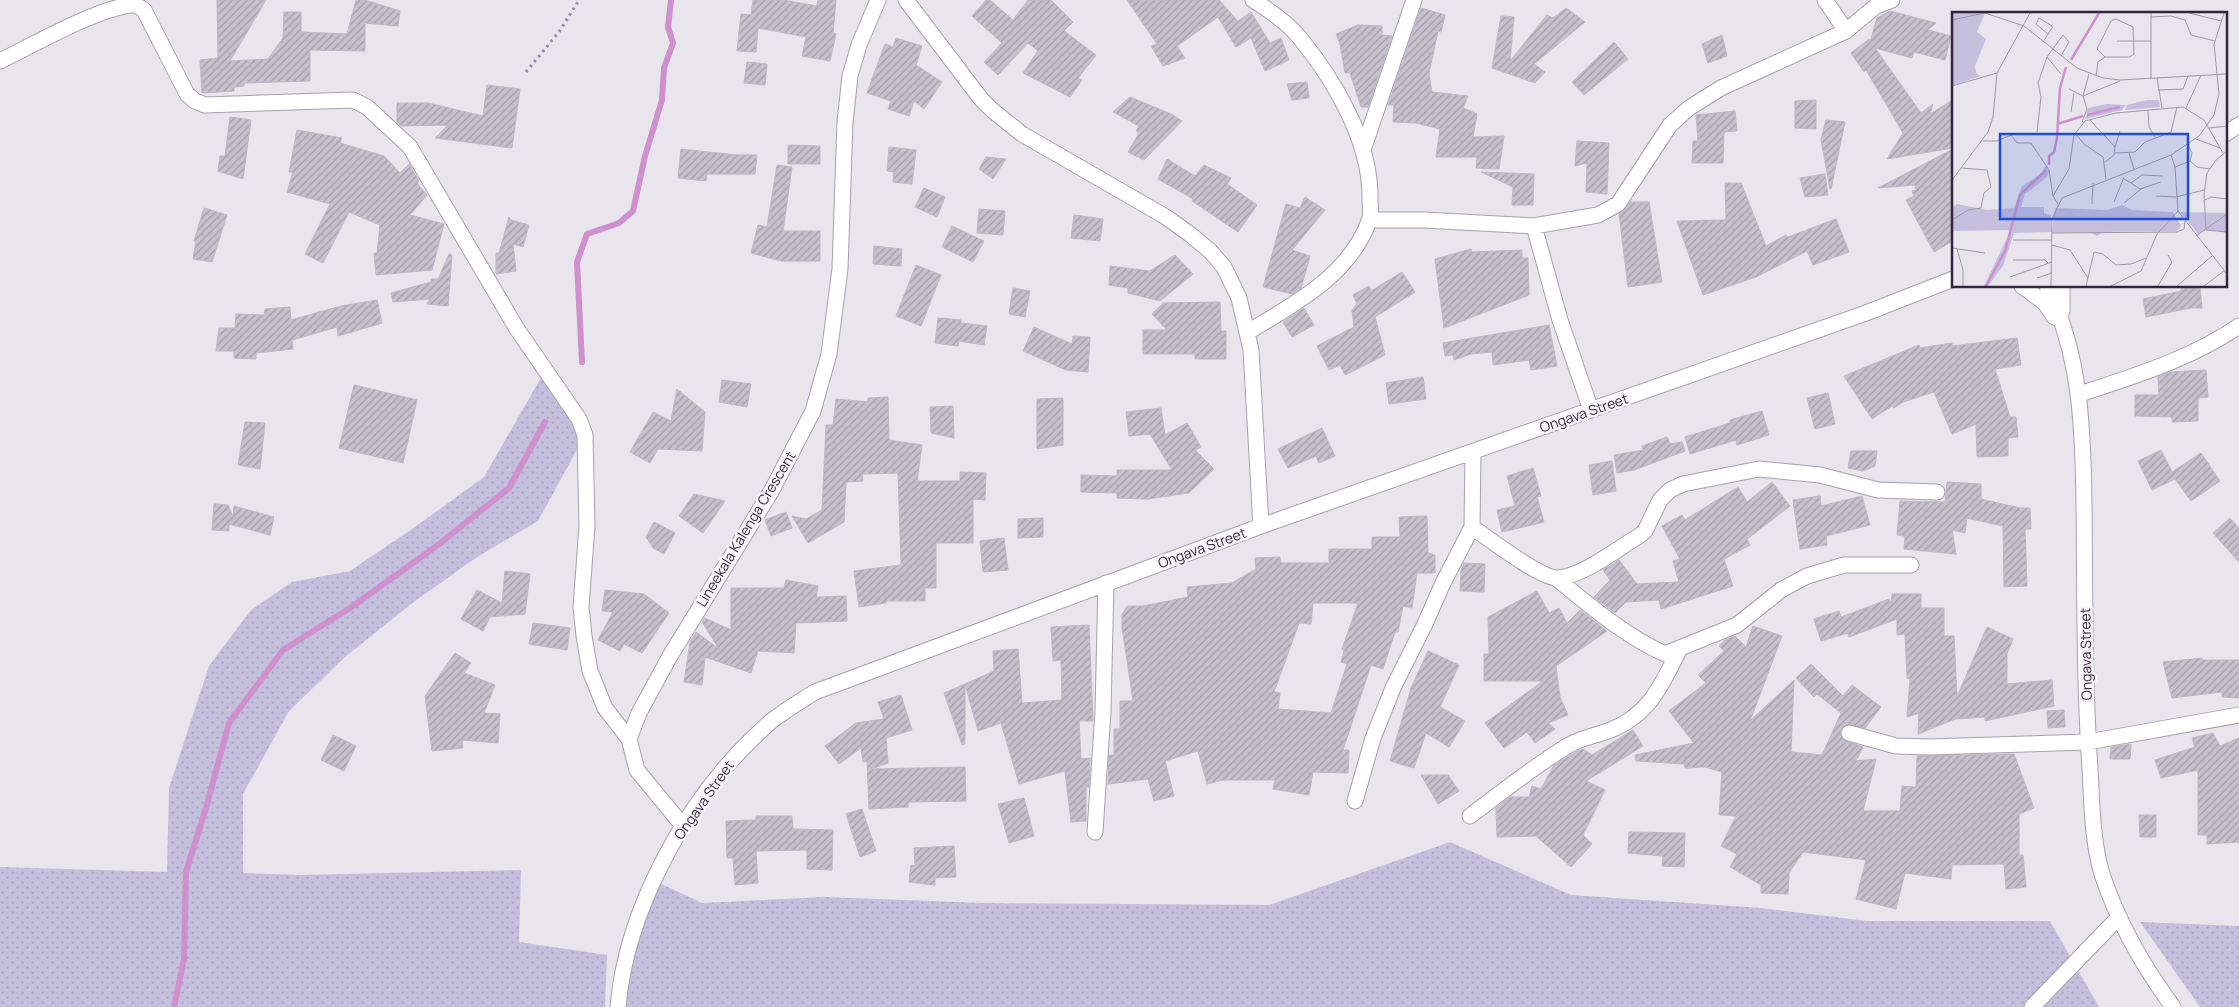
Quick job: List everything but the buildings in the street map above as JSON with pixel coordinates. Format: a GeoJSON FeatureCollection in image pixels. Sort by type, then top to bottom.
{"type":"FeatureCollection","features":[{"type":"Feature","properties":{"kind":"street","name":"Lineekala Kalenga Crescent"},"geometry":{"type":"LineString","coordinates":[[629,739],[639,713],[670,656],[772,490],[813,411],[829,354],[840,269],[845,122],[850,76],[859,45],[878,0]]}},
{"type":"Feature","properties":{"kind":"street"},"geometry":{"type":"LineString","coordinates":[[906,0],[981,99],[1004,121],[1022,134],[1166,217],[1210,251],[1232,280],[1239,298],[1251,350],[1262,526]]}},
{"type":"Feature","properties":{"kind":"street"},"geometry":{"type":"LineString","coordinates":[[1248,332],[1310,295],[1340,267],[1358,243],[1370,220],[1370,191],[1364,148],[1343,103],[1299,37],[1253,0]]}},
{"type":"Feature","properties":{"kind":"street"},"geometry":{"type":"LineString","coordinates":[[1364,148],[1414,0]]}},
{"type":"Feature","properties":{"kind":"street"},"geometry":{"type":"LineString","coordinates":[[1825,0],[1846,31]]}},
{"type":"Feature","properties":{"kind":"street"},"geometry":{"type":"LineString","coordinates":[[1370,220],[1424,220],[1534,226],[1598,215],[1618,204],[1670,125],[1689,108],[1722,88],[1846,31],[1876,6],[1892,0]]}},
{"type":"Feature","properties":{"kind":"street"},"geometry":{"type":"LineString","coordinates":[[0,61],[96,15],[130,5],[138,6],[144,10],[187,94],[196,101],[205,105],[353,100],[368,107],[410,148],[517,329],[573,408],[585,435],[587,526],[581,607],[590,671],[604,708],[629,739],[637,770],[683,826]]}},
{"type":"Feature","properties":{"kind":"street"},"geometry":{"type":"LineString","coordinates":[[2226,133],[2239,125]]}},
{"type":"Feature","properties":{"kind":"street"},"geometry":{"type":"LineString","coordinates":[[1534,226],[1560,320],[1591,410]]}},
{"type":"Feature","properties":{"kind":"street","name":"Ongava Street"},"geometry":{"type":"LineString","coordinates":[[618,1007],[623,972],[644,902],[653,880],[683,826],[714,781],[737,754],[776,717],[815,692],[1262,526],[1866,313],[1952,279]]}},
{"type":"Feature","properties":{"kind":"street"},"geometry":{"type":"LineString","coordinates":[[2025,288],[2045,303],[2065,332]]}},
{"type":"Feature","properties":{"kind":"street","name":"Ongava Street"},"geometry":{"type":"LineString","coordinates":[[2048,288],[2065,332],[2080,394],[2084,462],[2088,742],[2098,852],[2102,874],[2134,950],[2173,1007]]}},
{"type":"Feature","properties":{"kind":"street"},"geometry":{"type":"LineString","coordinates":[[2062,288],[2065,332]]}},
{"type":"Feature","properties":{"kind":"street"},"geometry":{"type":"LineString","coordinates":[[2080,394],[2142,374],[2180,358],[2239,326]]}},
{"type":"Feature","properties":{"kind":"street"},"geometry":{"type":"LineString","coordinates":[[1354,801],[1373,738],[1393,688],[1424,626],[1442,583],[1472,528],[1472,452]]}},
{"type":"Feature","properties":{"kind":"street"},"geometry":{"type":"LineString","coordinates":[[1556,578],[1577,573],[1639,536],[1645,531],[1660,500],[1670,490],[1683,484],[1759,469],[1820,475],[1878,490],[1937,492]]}},
{"type":"Feature","properties":{"kind":"street"},"geometry":{"type":"LineString","coordinates":[[1472,528],[1523,563],[1556,578],[1608,620],[1648,646],[1666,654],[1737,626],[1781,590],[1807,576],[1844,565],[1911,565]]}},
{"type":"Feature","properties":{"kind":"street"},"geometry":{"type":"LineString","coordinates":[[1095,832],[1104,685],[1106,583]]}},
{"type":"Feature","properties":{"kind":"street"},"geometry":{"type":"LineString","coordinates":[[1470,816],[1552,755],[1577,740],[1608,731],[1633,720],[1657,694],[1680,648]]}},
{"type":"Feature","properties":{"kind":"street"},"geometry":{"type":"LineString","coordinates":[[1849,732],[1896,746],[1929,747],[2088,742],[2239,715]]}},
{"type":"Feature","properties":{"kind":"street"},"geometry":{"type":"LineString","coordinates":[[2032,1007],[2119,917]]}},
{"type":"Feature","properties":{"kind":"path"},"geometry":{"type":"LineString","coordinates":[[526,72],[559,32],[579,0]]}},
{"type":"Feature","properties":{"kind":"shaded area"},"geometry":{"type":"Polygon","coordinates":[[[546,369],[585,435],[538,521],[477,557],[415,601],[345,657],[289,711],[243,794],[243,873],[301,875],[521,870],[519,942],[607,955],[605,1007],[0,1007],[0,867],[167,872],[169,788],[209,666],[251,610],[292,582],[350,571],[484,477],[546,369]]]}},
{"type":"Feature","properties":{"kind":"shaded area"},"geometry":{"type":"Polygon","coordinates":[[[1450,842],[1571,895],[1761,908],[1867,921],[2050,921],[2099,1007],[618,1007],[653,880],[702,903],[824,897],[983,903],[1269,905],[1450,842]]]}},
{"type":"Feature","properties":{"kind":"shaded area"},"geometry":{"type":"Polygon","coordinates":[[[2140,922],[2239,926],[2239,1007],[2200,1007],[2140,922]]]}},
{"type":"Feature","properties":{"kind":"waterway"},"geometry":{"type":"LineString","coordinates":[[582,362],[577,262],[587,234],[619,223],[633,211],[645,156],[662,100],[664,68],[673,43],[668,27],[671,0]]}},
{"type":"Feature","properties":{"kind":"waterway"},"geometry":{"type":"LineString","coordinates":[[174,1007],[184,959],[186,872],[229,723],[283,650],[353,606],[438,545],[509,488],[545,422]]}}]}
